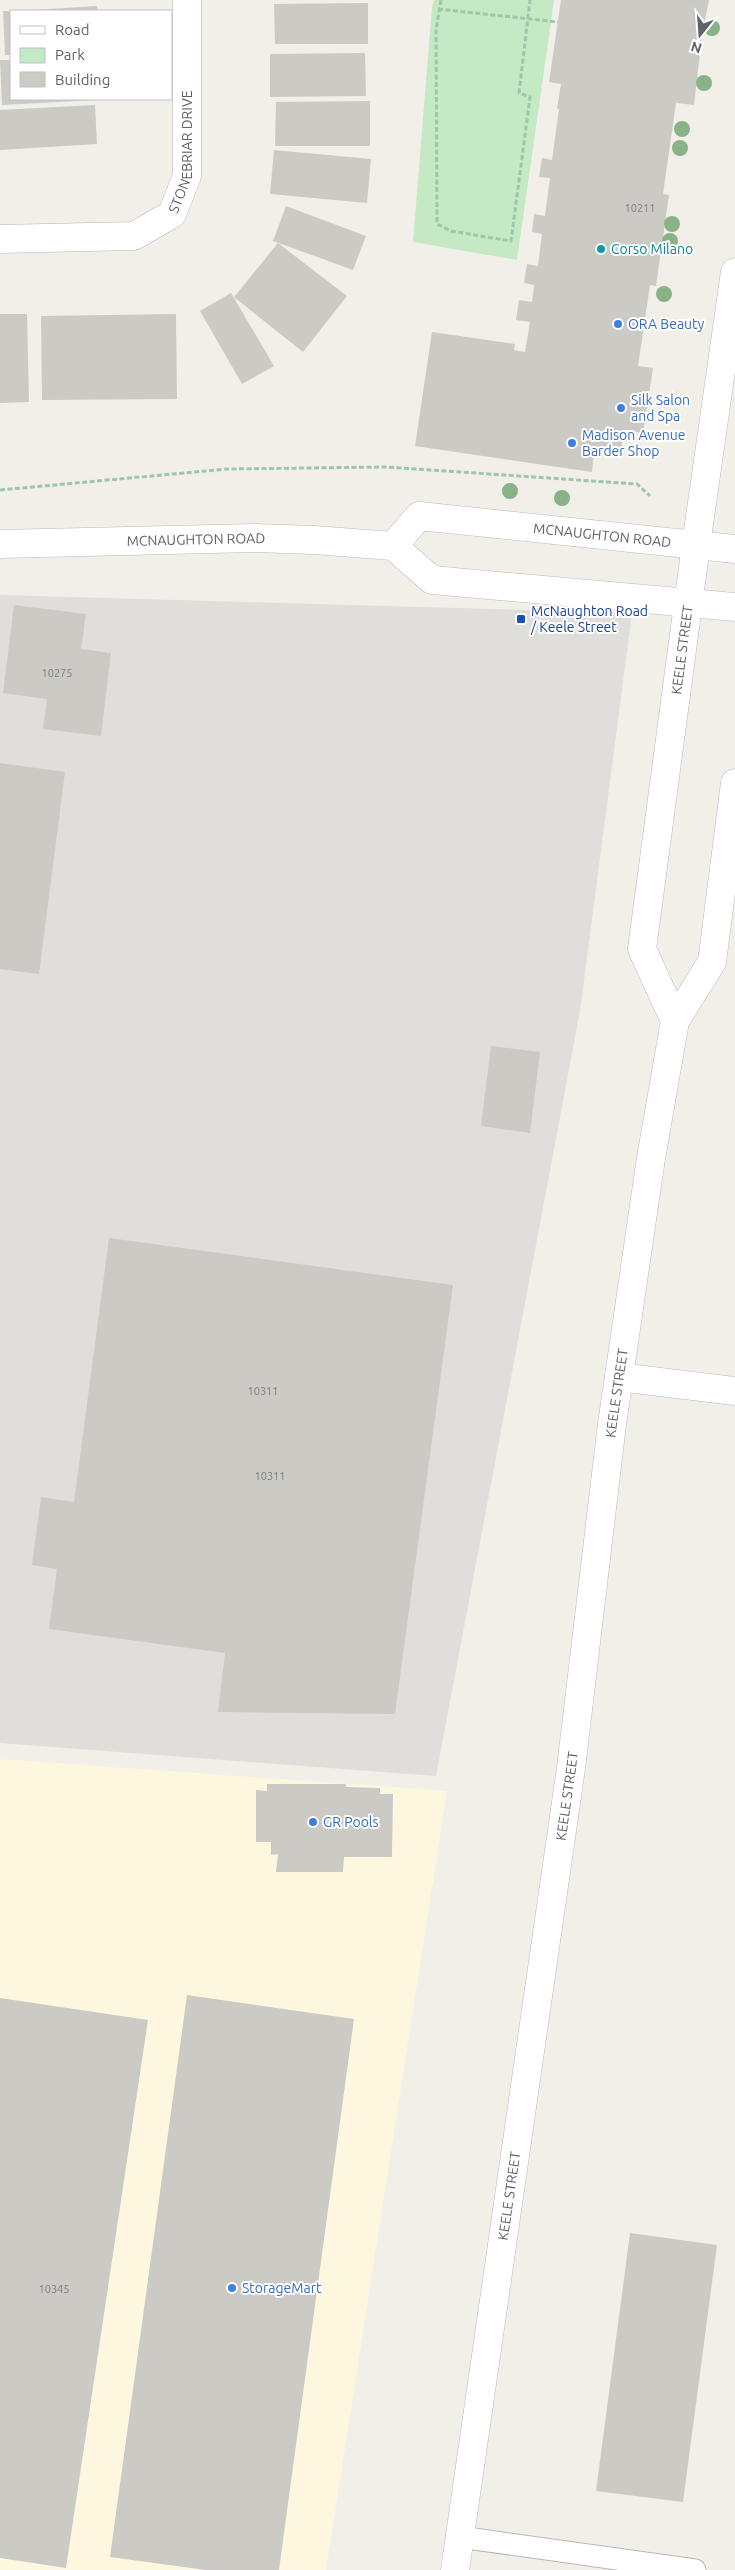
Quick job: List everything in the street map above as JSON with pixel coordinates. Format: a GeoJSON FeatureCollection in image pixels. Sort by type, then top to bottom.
{"type":"FeatureCollection","features":[{"type":"Feature","properties":{"kind":"main road","name":"STONEBRIAR DRIVE"},"geometry":{"type":"LineString","coordinates":[[0,239],[134,236],[172,214],[187,176],[187,0]]}},
{"type":"Feature","properties":{"kind":"main road","name":"KEELE STREET"},"geometry":{"type":"LineString","coordinates":[[675,1021],[642,950],[688,602],[735,272]]}},
{"type":"Feature","properties":{"kind":"main road","name":"MCNAUGHTON ROAD"},"geometry":{"type":"LineString","coordinates":[[0,544],[254,538],[393,546],[419,516],[735,549]]}},
{"type":"Feature","properties":{"kind":"main road"},"geometry":{"type":"LineString","coordinates":[[393,546],[432,580],[735,607]]}},
{"type":"Feature","properties":{"kind":"main road","name":"KEELE STREET"},"geometry":{"type":"LineString","coordinates":[[456,2570],[571,1768],[620,1377],[651,1158],[675,1021],[712,962],[735,783]]}},
{"type":"Feature","properties":{"kind":"main road"},"geometry":{"type":"LineString","coordinates":[[620,1377],[735,1391]]}},
{"type":"Feature","properties":{"kind":"lane"},"geometry":{"type":"LineString","coordinates":[[460,2536],[695,2570]]}},
{"type":"Feature","properties":{"kind":"path"},"geometry":{"type":"LineString","coordinates":[[441,0],[438,9],[437,224],[451,231],[511,241],[530,97],[519,94],[530,0]]}},
{"type":"Feature","properties":{"kind":"path"},"geometry":{"type":"LineString","coordinates":[[438,9],[558,22]]}},
{"type":"Feature","properties":{"kind":"path"},"geometry":{"type":"LineString","coordinates":[[0,490],[228,469],[386,467],[637,484],[650,496]]}},
{"type":"Feature","properties":{"kind":"shaded area"},"geometry":{"type":"Polygon","coordinates":[[[0,595],[632,613],[580,1011],[436,1776],[0,1743],[0,595]]]}},
{"type":"Feature","properties":{"kind":"shaded area"},"geometry":{"type":"Polygon","coordinates":[[[0,1759],[447,1791],[326,2570],[0,2570],[0,1759]]]}},
{"type":"Feature","properties":{"kind":"green space"},"geometry":{"type":"Polygon","coordinates":[[[434,0],[554,0],[517,260],[413,242],[434,0]]]}},
{"type":"Feature","properties":{"kind":"building","name":"Corso Milano"},"geometry":{"type":"Polygon","coordinates":[[[561,0],[709,0],[702,35],[694,105],[676,103],[663,194],[669,195],[656,286],[650,285],[638,366],[653,368],[643,433],[625,430],[622,432],[622,446],[612,456],[598,452],[594,453],[592,472],[415,446],[432,332],[515,344],[514,350],[525,352],[530,322],[516,320],[519,300],[532,302],[534,285],[524,283],[527,264],[538,266],[542,234],[532,232],[534,214],[545,216],[550,178],[539,177],[542,158],[552,160],[559,109],[557,109],[561,84],[549,82],[561,0]]]}},
{"type":"Feature","properties":{"kind":"building"},"geometry":{"type":"Polygon","coordinates":[[[368,3],[368,44],[275,44],[274,4],[368,3]]]}},
{"type":"Feature","properties":{"kind":"building"},"geometry":{"type":"Polygon","coordinates":[[[97,6],[98,10],[32,10],[97,6]]]}},
{"type":"Feature","properties":{"kind":"building"},"geometry":{"type":"Polygon","coordinates":[[[3,11],[10,11],[10,55],[5,55],[3,11]]]}},
{"type":"Feature","properties":{"kind":"building"},"geometry":{"type":"Polygon","coordinates":[[[365,53],[366,96],[270,97],[270,54],[365,53]]]}},
{"type":"Feature","properties":{"kind":"building"},"geometry":{"type":"Polygon","coordinates":[[[0,60],[10,60],[10,100],[95,100],[2,105],[0,60]]]}},
{"type":"Feature","properties":{"kind":"building"},"geometry":{"type":"Polygon","coordinates":[[[370,101],[370,146],[275,146],[276,102],[370,101]]]}},
{"type":"Feature","properties":{"kind":"building"},"geometry":{"type":"Polygon","coordinates":[[[95,105],[97,144],[0,150],[0,110],[95,105]]]}},
{"type":"Feature","properties":{"kind":"building"},"geometry":{"type":"Polygon","coordinates":[[[274,150],[371,159],[367,203],[270,194],[274,150]]]}},
{"type":"Feature","properties":{"kind":"building"},"geometry":{"type":"Polygon","coordinates":[[[286,206],[366,236],[353,270],[273,241],[286,206]]]}},
{"type":"Feature","properties":{"kind":"building"},"geometry":{"type":"Polygon","coordinates":[[[278,243],[347,296],[303,352],[234,297],[278,243]]]}},
{"type":"Feature","properties":{"kind":"building"},"geometry":{"type":"Polygon","coordinates":[[[231,293],[274,366],[242,384],[200,311],[231,293]]]}},
{"type":"Feature","properties":{"kind":"building"},"geometry":{"type":"Polygon","coordinates":[[[0,314],[27,314],[29,402],[0,403],[0,314]]]}},
{"type":"Feature","properties":{"kind":"building"},"geometry":{"type":"Polygon","coordinates":[[[176,314],[177,399],[42,400],[41,316],[176,314]]]}},
{"type":"Feature","properties":{"kind":"building"},"geometry":{"type":"Polygon","coordinates":[[[14,605],[86,614],[81,649],[111,653],[101,736],[43,729],[47,699],[3,693],[14,605]]]}},
{"type":"Feature","properties":{"kind":"building"},"geometry":{"type":"Polygon","coordinates":[[[0,763],[65,772],[39,974],[0,969],[0,763]]]}},
{"type":"Feature","properties":{"kind":"building"},"geometry":{"type":"Polygon","coordinates":[[[491,1046],[540,1052],[530,1133],[481,1126],[491,1046]]]}},
{"type":"Feature","properties":{"kind":"building"},"geometry":{"type":"Polygon","coordinates":[[[109,1238],[453,1285],[395,1714],[218,1712],[225,1653],[49,1629],[57,1569],[32,1565],[41,1497],[74,1502],[109,1238]]]}},
{"type":"Feature","properties":{"kind":"building"},"geometry":{"type":"Polygon","coordinates":[[[267,1784],[346,1784],[346,1787],[380,1788],[380,1794],[393,1794],[392,1857],[344,1857],[343,1872],[276,1872],[278,1854],[271,1855],[271,1842],[256,1842],[256,1790],[267,1791],[267,1784]]]}},
{"type":"Feature","properties":{"kind":"building","name":"StorageMart"},"geometry":{"type":"Polygon","coordinates":[[[187,1995],[354,2019],[279,2570],[206,2570],[110,2557],[187,1995]]]}},
{"type":"Feature","properties":{"kind":"building"},"geometry":{"type":"Polygon","coordinates":[[[0,1998],[148,2020],[66,2568],[0,2558],[0,1998]]]}},
{"type":"Feature","properties":{"kind":"building"},"geometry":{"type":"Polygon","coordinates":[[[630,2233],[717,2245],[683,2502],[596,2491],[630,2233]]]}},
{"type":"Feature","properties":{"kind":"place","name":"Corso Milano"},"geometry":{"type":"Point","coordinates":[601,249]}},
{"type":"Feature","properties":{"kind":"place","name":"ORA Beauty"},"geometry":{"type":"Point","coordinates":[618,324]}},
{"type":"Feature","properties":{"kind":"place","name":"Silk Salon and Spa"},"geometry":{"type":"Point","coordinates":[621,408]}},
{"type":"Feature","properties":{"kind":"place","name":"Madison Avenue Barder Shop"},"geometry":{"type":"Point","coordinates":[572,443]}},
{"type":"Feature","properties":{"kind":"place","name":"McNaughton Road / Keele Street"},"geometry":{"type":"Point","coordinates":[521,619]}},
{"type":"Feature","properties":{"kind":"place","name":"GR Pools"},"geometry":{"type":"Point","coordinates":[313,1822]}},
{"type":"Feature","properties":{"kind":"place","name":"StorageMart"},"geometry":{"type":"Point","coordinates":[232,2288]}}]}
